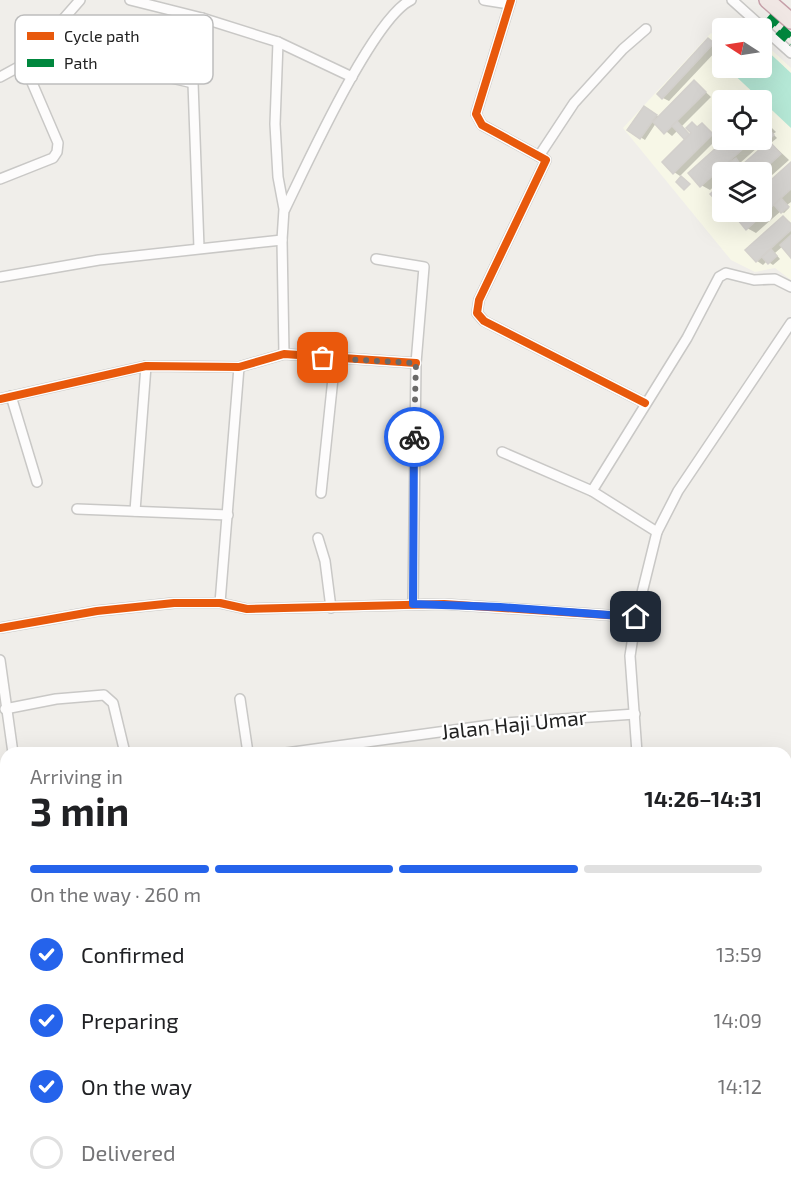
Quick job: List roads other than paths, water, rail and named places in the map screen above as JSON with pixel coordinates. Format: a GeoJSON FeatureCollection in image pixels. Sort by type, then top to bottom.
{"type":"FeatureCollection","features":[{"type":"Feature","properties":{"kind":"highway"},"geometry":{"type":"LineString","coordinates":[[767,0],[791,21]]}},
{"type":"Feature","properties":{"kind":"street"},"geometry":{"type":"LineString","coordinates":[[67,15],[80,0]]}},
{"type":"Feature","properties":{"kind":"street"},"geometry":{"type":"LineString","coordinates":[[130,0],[190,15]]}},
{"type":"Feature","properties":{"kind":"street"},"geometry":{"type":"LineString","coordinates":[[284,209],[352,77],[387,20],[404,3],[411,0]]}},
{"type":"Feature","properties":{"kind":"street"},"geometry":{"type":"LineString","coordinates":[[484,0],[510,2],[476,114],[482,125],[546,160],[479,300],[477,313],[484,321],[645,403]]}},
{"type":"Feature","properties":{"kind":"street"},"geometry":{"type":"LineString","coordinates":[[732,0],[791,53]]}},
{"type":"Feature","properties":{"kind":"street"},"geometry":{"type":"LineString","coordinates":[[213,21],[278,42],[352,77]]}},
{"type":"Feature","properties":{"kind":"street"},"geometry":{"type":"LineString","coordinates":[[539,156],[574,103],[623,50],[646,29]]}},
{"type":"Feature","properties":{"kind":"street"},"geometry":{"type":"LineString","coordinates":[[278,42],[275,124],[278,177],[284,209],[282,240],[284,354]]}},
{"type":"Feature","properties":{"kind":"street"},"geometry":{"type":"LineString","coordinates":[[0,77],[15,69]]}},
{"type":"Feature","properties":{"kind":"street"},"geometry":{"type":"LineString","coordinates":[[0,179],[53,158],[57,152],[58,143],[33,84]]}},
{"type":"Feature","properties":{"kind":"street"},"geometry":{"type":"LineString","coordinates":[[193,84],[199,248]]}},
{"type":"Feature","properties":{"kind":"street"},"geometry":{"type":"LineString","coordinates":[[0,277],[99,260],[282,240]]}},
{"type":"Feature","properties":{"kind":"street"},"geometry":{"type":"LineString","coordinates":[[376,259],[424,267],[416,363],[413,604]]}},
{"type":"Feature","properties":{"kind":"street"},"geometry":{"type":"LineString","coordinates":[[592,491],[687,338],[719,277],[726,273],[754,280],[775,279],[791,287]]}},
{"type":"Feature","properties":{"kind":"street"},"geometry":{"type":"LineString","coordinates":[[637,747],[630,656],[636,617],[657,532],[678,491],[791,323]]}},
{"type":"Feature","properties":{"kind":"street"},"geometry":{"type":"LineString","coordinates":[[0,399],[146,366],[239,367],[284,354],[416,363]]}},
{"type":"Feature","properties":{"kind":"street"},"geometry":{"type":"LineString","coordinates":[[321,493],[335,359]]}},
{"type":"Feature","properties":{"kind":"street"},"geometry":{"type":"LineString","coordinates":[[135,512],[146,366]]}},
{"type":"Feature","properties":{"kind":"street"},"geometry":{"type":"LineString","coordinates":[[220,603],[239,367]]}},
{"type":"Feature","properties":{"kind":"street"},"geometry":{"type":"LineString","coordinates":[[11,396],[37,482]]}},
{"type":"Feature","properties":{"kind":"street"},"geometry":{"type":"LineString","coordinates":[[502,452],[592,491],[657,532]]}},
{"type":"Feature","properties":{"kind":"street"},"geometry":{"type":"LineString","coordinates":[[77,509],[228,515]]}},
{"type":"Feature","properties":{"kind":"street"},"geometry":{"type":"LineString","coordinates":[[318,538],[325,561],[331,608]]}},
{"type":"Feature","properties":{"kind":"street"},"geometry":{"type":"LineString","coordinates":[[0,628],[136,606],[220,603],[247,609],[413,604],[500,607],[636,617]]}},
{"type":"Feature","properties":{"kind":"street"},"geometry":{"type":"LineString","coordinates":[[0,660],[12,747]]}},
{"type":"Feature","properties":{"kind":"street"},"geometry":{"type":"LineString","coordinates":[[5,709],[56,699],[104,694],[113,703],[124,747]]}},
{"type":"Feature","properties":{"kind":"street"},"geometry":{"type":"LineString","coordinates":[[240,699],[247,747]]}},
{"type":"Feature","properties":{"kind":"street","name":"Jalan Haji Umar"},"geometry":{"type":"LineString","coordinates":[[330,747],[505,723],[635,714]]}}]}
